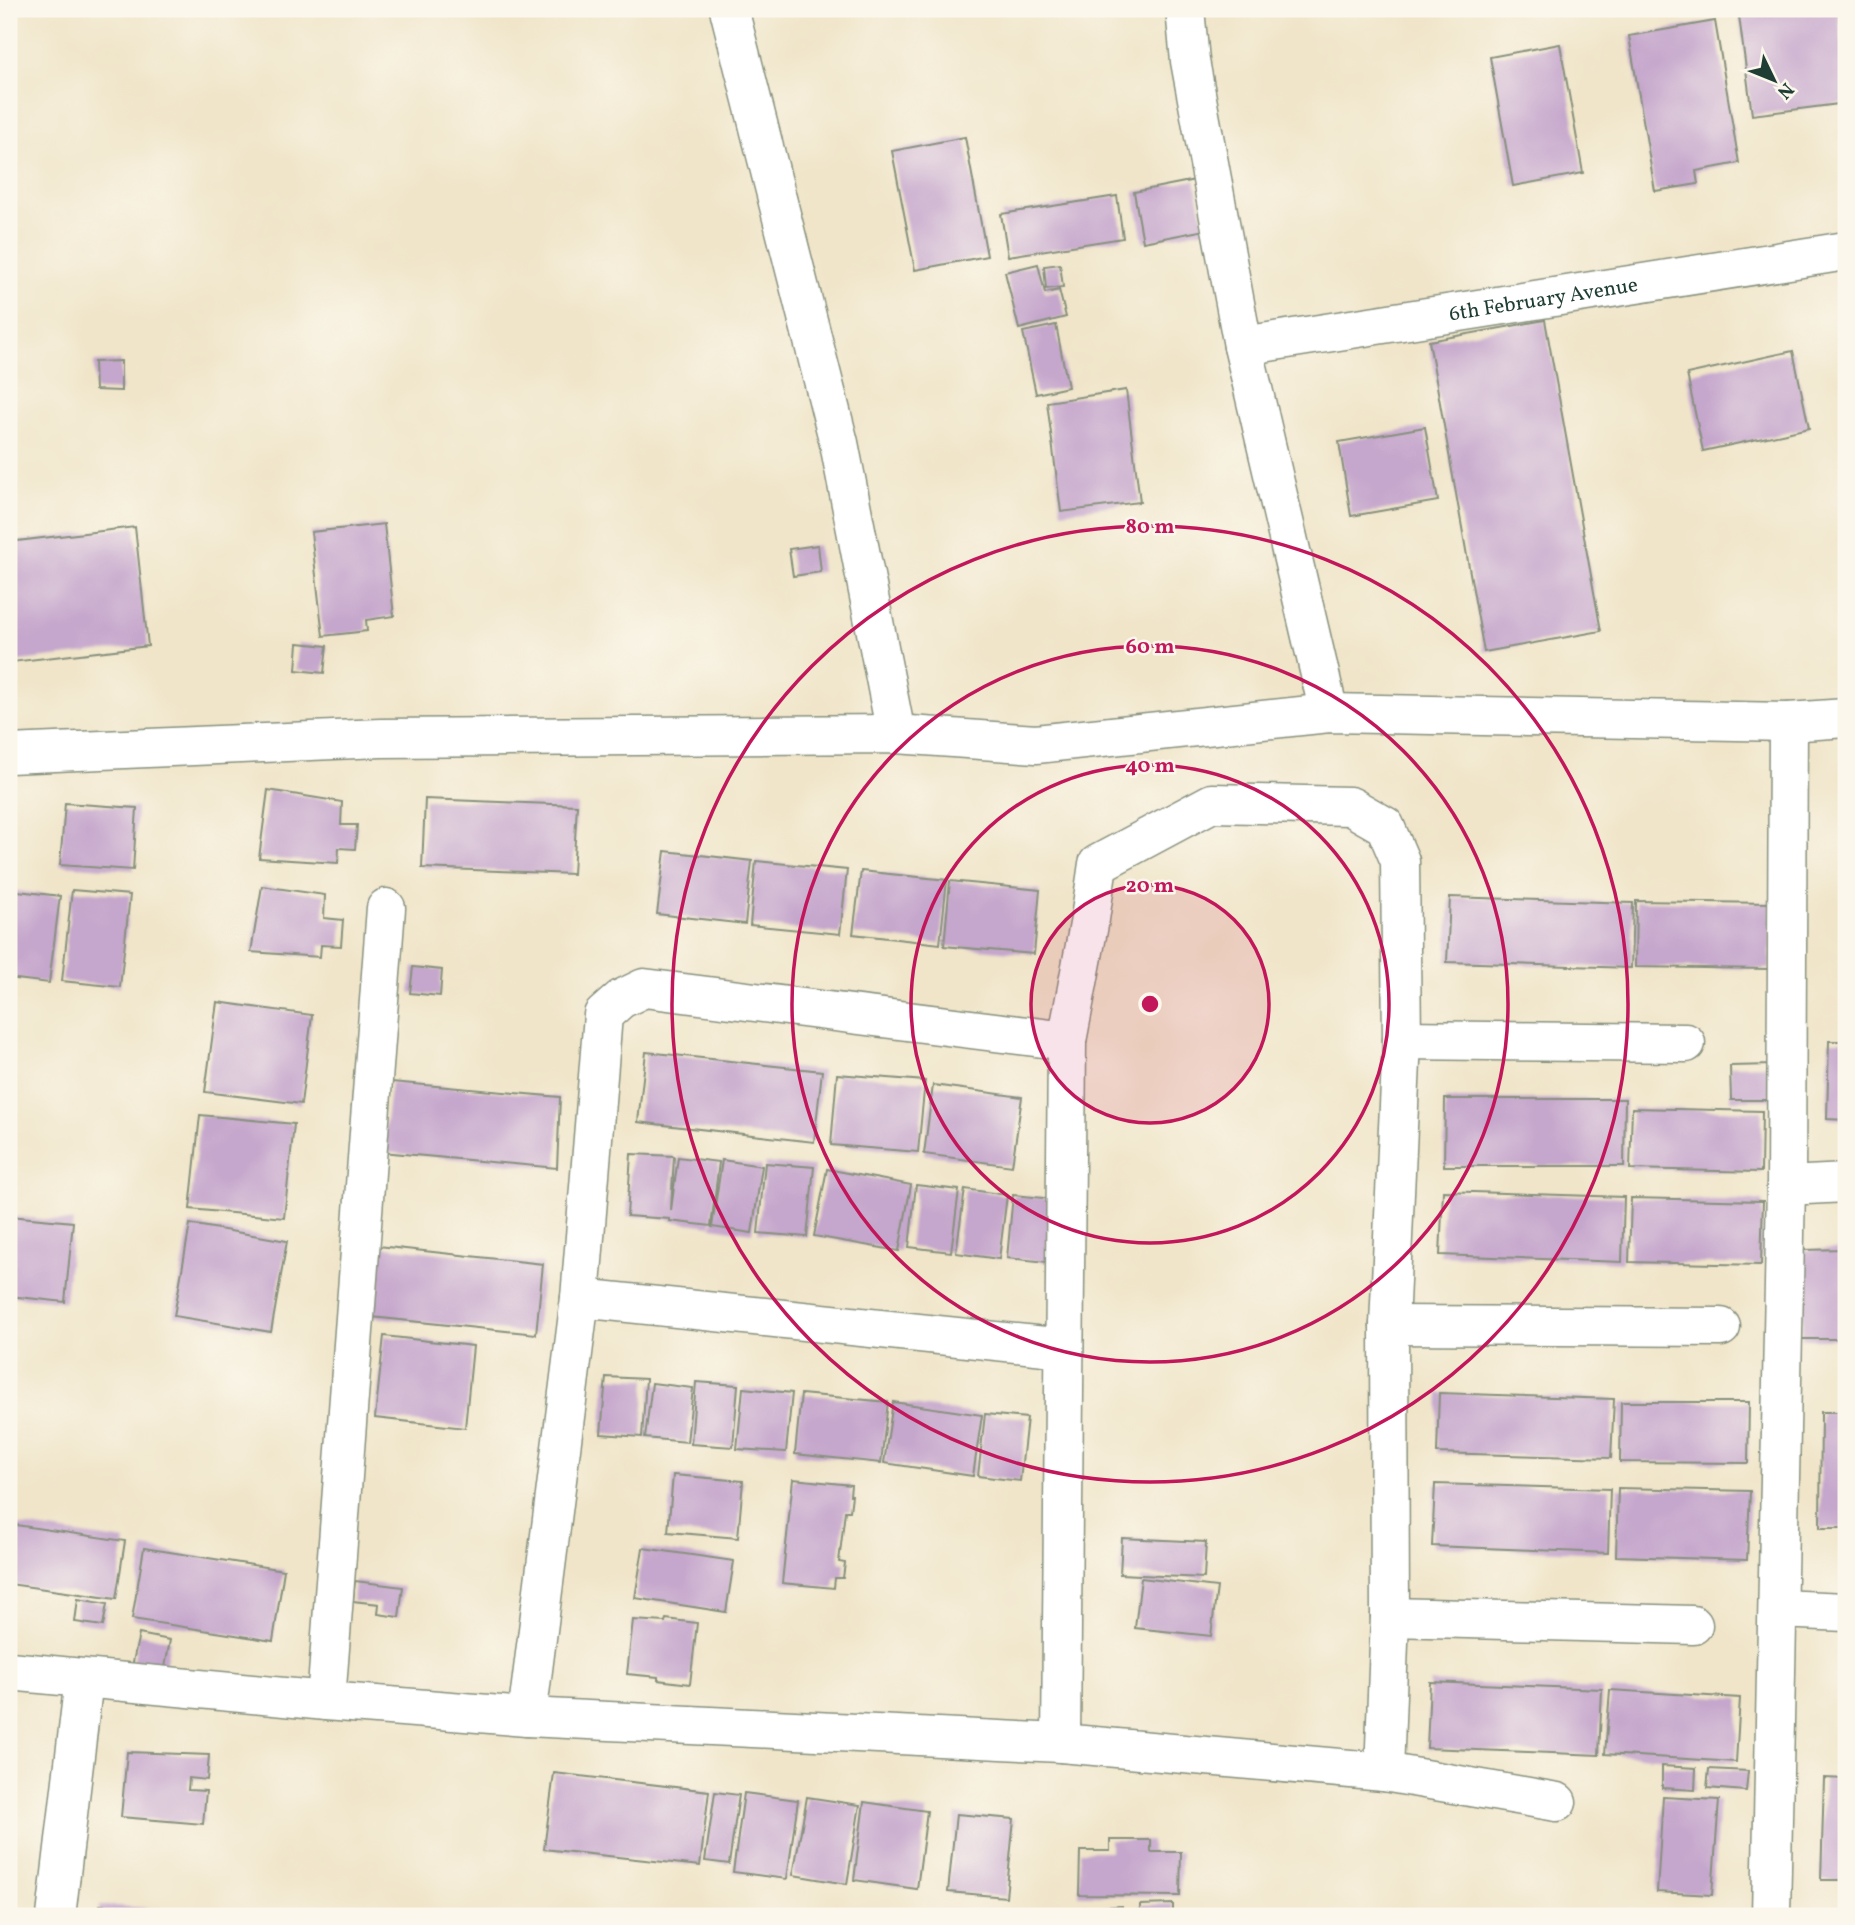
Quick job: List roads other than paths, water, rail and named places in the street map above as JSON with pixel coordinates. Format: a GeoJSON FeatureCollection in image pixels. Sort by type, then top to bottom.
{"type":"FeatureCollection","features":[{"type":"Feature","properties":{"kind":"street"},"geometry":{"type":"LineString","coordinates":[[729,9],[839,443],[896,734]]}},
{"type":"Feature","properties":{"kind":"street"},"geometry":{"type":"LineString","coordinates":[[1185,9],[1189,61],[1243,346],[1329,713]]}},
{"type":"Feature","properties":{"kind":"street","name":"6th February Avenue"},"geometry":{"type":"LineString","coordinates":[[1243,346],[1846,251]]}},
{"type":"Feature","properties":{"kind":"street"},"geometry":{"type":"LineString","coordinates":[[9,754],[381,738],[896,734],[1036,744],[1329,713],[1788,722],[1846,718]]}},
{"type":"Feature","properties":{"kind":"street"},"geometry":{"type":"LineString","coordinates":[[1771,1916],[1787,1185],[1788,722]]}},
{"type":"Feature","properties":{"kind":"street"},"geometry":{"type":"LineString","coordinates":[[1061,1742],[1067,1041],[1098,864],[1212,803],[1350,806],[1385,826],[1400,861],[1402,1040],[1389,1325],[1390,1617],[1384,1772]]}},
{"type":"Feature","properties":{"kind":"street"},"geometry":{"type":"LineString","coordinates":[[326,1701],[386,908]]}},
{"type":"Feature","properties":{"kind":"street"},"geometry":{"type":"LineString","coordinates":[[527,1717],[580,1298],[603,1015],[621,999],[644,988],[1067,1041]]}},
{"type":"Feature","properties":{"kind":"street"},"geometry":{"type":"LineString","coordinates":[[1402,1040],[1686,1043]]}},
{"type":"Feature","properties":{"kind":"street"},"geometry":{"type":"LineString","coordinates":[[1787,1185],[1846,1183]]}},
{"type":"Feature","properties":{"kind":"street"},"geometry":{"type":"LineString","coordinates":[[580,1298],[1063,1348]]}},
{"type":"Feature","properties":{"kind":"street"},"geometry":{"type":"LineString","coordinates":[[1389,1325],[1721,1327]]}},
{"type":"Feature","properties":{"kind":"street"},"geometry":{"type":"LineString","coordinates":[[1778,1609],[1846,1612]]}},
{"type":"Feature","properties":{"kind":"street"},"geometry":{"type":"LineString","coordinates":[[1390,1617],[1693,1625]]}},
{"type":"Feature","properties":{"kind":"street"},"geometry":{"type":"LineString","coordinates":[[9,1671],[527,1717],[1061,1742],[1384,1772],[1557,1801]]}},
{"type":"Feature","properties":{"kind":"street"},"geometry":{"type":"LineString","coordinates":[[56,1916],[84,1679]]}}]}
